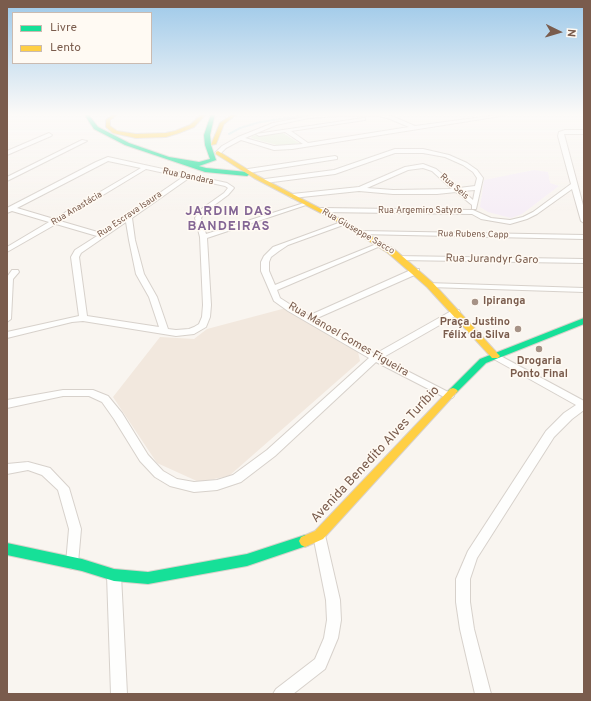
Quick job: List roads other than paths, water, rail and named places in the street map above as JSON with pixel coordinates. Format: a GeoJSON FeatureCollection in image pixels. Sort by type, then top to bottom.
{"type":"FeatureCollection","features":[{"type":"Feature","properties":{"kind":"main road"},"geometry":{"type":"LineString","coordinates":[[135,147],[205,170],[235,172],[261,179]]}},
{"type":"Feature","properties":{"kind":"main road"},"geometry":{"type":"LineString","coordinates":[[151,147],[152,150],[168,158],[193,164],[204,164],[213,160],[212,147]]}},
{"type":"Feature","properties":{"kind":"main road","name":"Rua Giuseppe Sacco"},"geometry":{"type":"LineString","coordinates":[[213,147],[261,179],[362,233],[381,244],[400,258],[430,285],[495,356]]}},
{"type":"Feature","properties":{"kind":"main road","name":"Avenida Benedito Alves Turíbio"},"geometry":{"type":"LineString","coordinates":[[7,549],[72,563],[114,575],[148,578],[247,560],[297,545],[319,535],[449,396],[484,361],[584,321]]}},
{"type":"Feature","properties":{"kind":"street"},"geometry":{"type":"LineString","coordinates":[[7,153],[22,147]]}},
{"type":"Feature","properties":{"kind":"street"},"geometry":{"type":"LineString","coordinates":[[7,179],[72,147]]}},
{"type":"Feature","properties":{"kind":"street"},"geometry":{"type":"LineString","coordinates":[[273,147],[278,148],[291,147]]}},
{"type":"Feature","properties":{"kind":"street"},"geometry":{"type":"LineString","coordinates":[[564,147],[584,221]]}},
{"type":"Feature","properties":{"kind":"street"},"geometry":{"type":"LineString","coordinates":[[261,179],[328,174],[381,154],[423,151],[447,156],[465,164],[478,175],[480,178],[474,208]]}},
{"type":"Feature","properties":{"kind":"street"},"geometry":{"type":"LineString","coordinates":[[248,171],[335,158]]}},
{"type":"Feature","properties":{"kind":"street","name":"Rua Dandara"},"geometry":{"type":"LineString","coordinates":[[8,211],[98,163],[106,159],[112,159],[227,185],[231,188],[226,194],[202,211],[199,215],[198,221],[203,237]]}},
{"type":"Feature","properties":{"kind":"street","name":"Rua Seis"},"geometry":{"type":"LineString","coordinates":[[359,189],[407,168],[423,166],[434,170],[459,191],[474,208]]}},
{"type":"Feature","properties":{"kind":"street","name":"Rua Anastácia"},"geometry":{"type":"LineString","coordinates":[[7,250],[146,167]]}},
{"type":"Feature","properties":{"kind":"street","name":"Rua Escrava Isaura"},"geometry":{"type":"LineString","coordinates":[[84,318],[75,257],[78,252],[86,245],[187,177]]}},
{"type":"Feature","properties":{"kind":"street","name":"Rua Argemiro Satyro"},"geometry":{"type":"LineString","coordinates":[[321,210],[474,208],[483,218],[491,220],[518,221],[535,213],[574,185]]}},
{"type":"Feature","properties":{"kind":"street"},"geometry":{"type":"LineString","coordinates":[[292,196],[359,189],[393,192],[459,191],[478,188]]}},
{"type":"Feature","properties":{"kind":"street"},"geometry":{"type":"LineString","coordinates":[[7,335],[47,324],[84,318],[176,333],[191,332],[203,325],[206,317],[207,306],[203,237],[306,204]]}},
{"type":"Feature","properties":{"kind":"street"},"geometry":{"type":"LineString","coordinates":[[8,211],[56,221],[101,235]]}},
{"type":"Feature","properties":{"kind":"street"},"geometry":{"type":"LineString","coordinates":[[129,217],[132,240],[140,274],[153,297],[164,331]]}},
{"type":"Feature","properties":{"kind":"street","name":"Rua Manoel Gomes Figueira"},"geometry":{"type":"LineString","coordinates":[[344,223],[286,244],[276,249],[268,256],[265,262],[265,271],[277,299],[375,358],[449,396]]}},
{"type":"Feature","properties":{"kind":"street","name":"Rua Rubens Capp"},"geometry":{"type":"LineString","coordinates":[[362,233],[584,237]]}},
{"type":"Feature","properties":{"kind":"street"},"geometry":{"type":"LineString","coordinates":[[272,289],[381,244]]}},
{"type":"Feature","properties":{"kind":"street","name":"Rua Jurandyr Garo"},"geometry":{"type":"LineString","coordinates":[[400,258],[584,261]]}},
{"type":"Feature","properties":{"kind":"street"},"geometry":{"type":"LineString","coordinates":[[308,319],[416,271]]}},
{"type":"Feature","properties":{"kind":"street"},"geometry":{"type":"LineString","coordinates":[[7,319],[9,279],[15,272]]}},
{"type":"Feature","properties":{"kind":"street"},"geometry":{"type":"LineString","coordinates":[[430,285],[584,290]]}},
{"type":"Feature","properties":{"kind":"street"},"geometry":{"type":"LineString","coordinates":[[7,404],[63,392],[90,392],[104,399],[118,416],[144,458],[159,474],[174,483],[194,487],[217,485],[237,479],[271,453],[375,358],[456,312]]}},
{"type":"Feature","properties":{"kind":"street"},"geometry":{"type":"LineString","coordinates":[[483,694],[467,629],[463,602],[463,579],[472,555],[550,434],[568,416],[584,405],[495,356]]}},
{"type":"Feature","properties":{"kind":"street"},"geometry":{"type":"LineString","coordinates":[[7,469],[28,466],[46,471],[63,488],[75,529],[72,563]]}},
{"type":"Feature","properties":{"kind":"street"},"geometry":{"type":"LineString","coordinates":[[281,694],[320,664],[331,638],[334,620],[333,600],[319,535]]}},
{"type":"Feature","properties":{"kind":"street"},"geometry":{"type":"LineString","coordinates":[[114,575],[118,694]]}},
{"type":"Feature","properties":{"kind":"place","name":"Ipiranga"},"geometry":{"type":"Point","coordinates":[475,302]}},
{"type":"Feature","properties":{"kind":"place","name":"Praça Justino Félix da Silva"},"geometry":{"type":"Point","coordinates":[518,329]}},
{"type":"Feature","properties":{"kind":"place","name":"Drogaria Ponto Final"},"geometry":{"type":"Point","coordinates":[539,349]}},
{"type":"Feature","properties":{"kind":"district","name":"JARDIM DAS BANDEIRAS"},"geometry":{"type":"Point","coordinates":[229,220]}}]}
